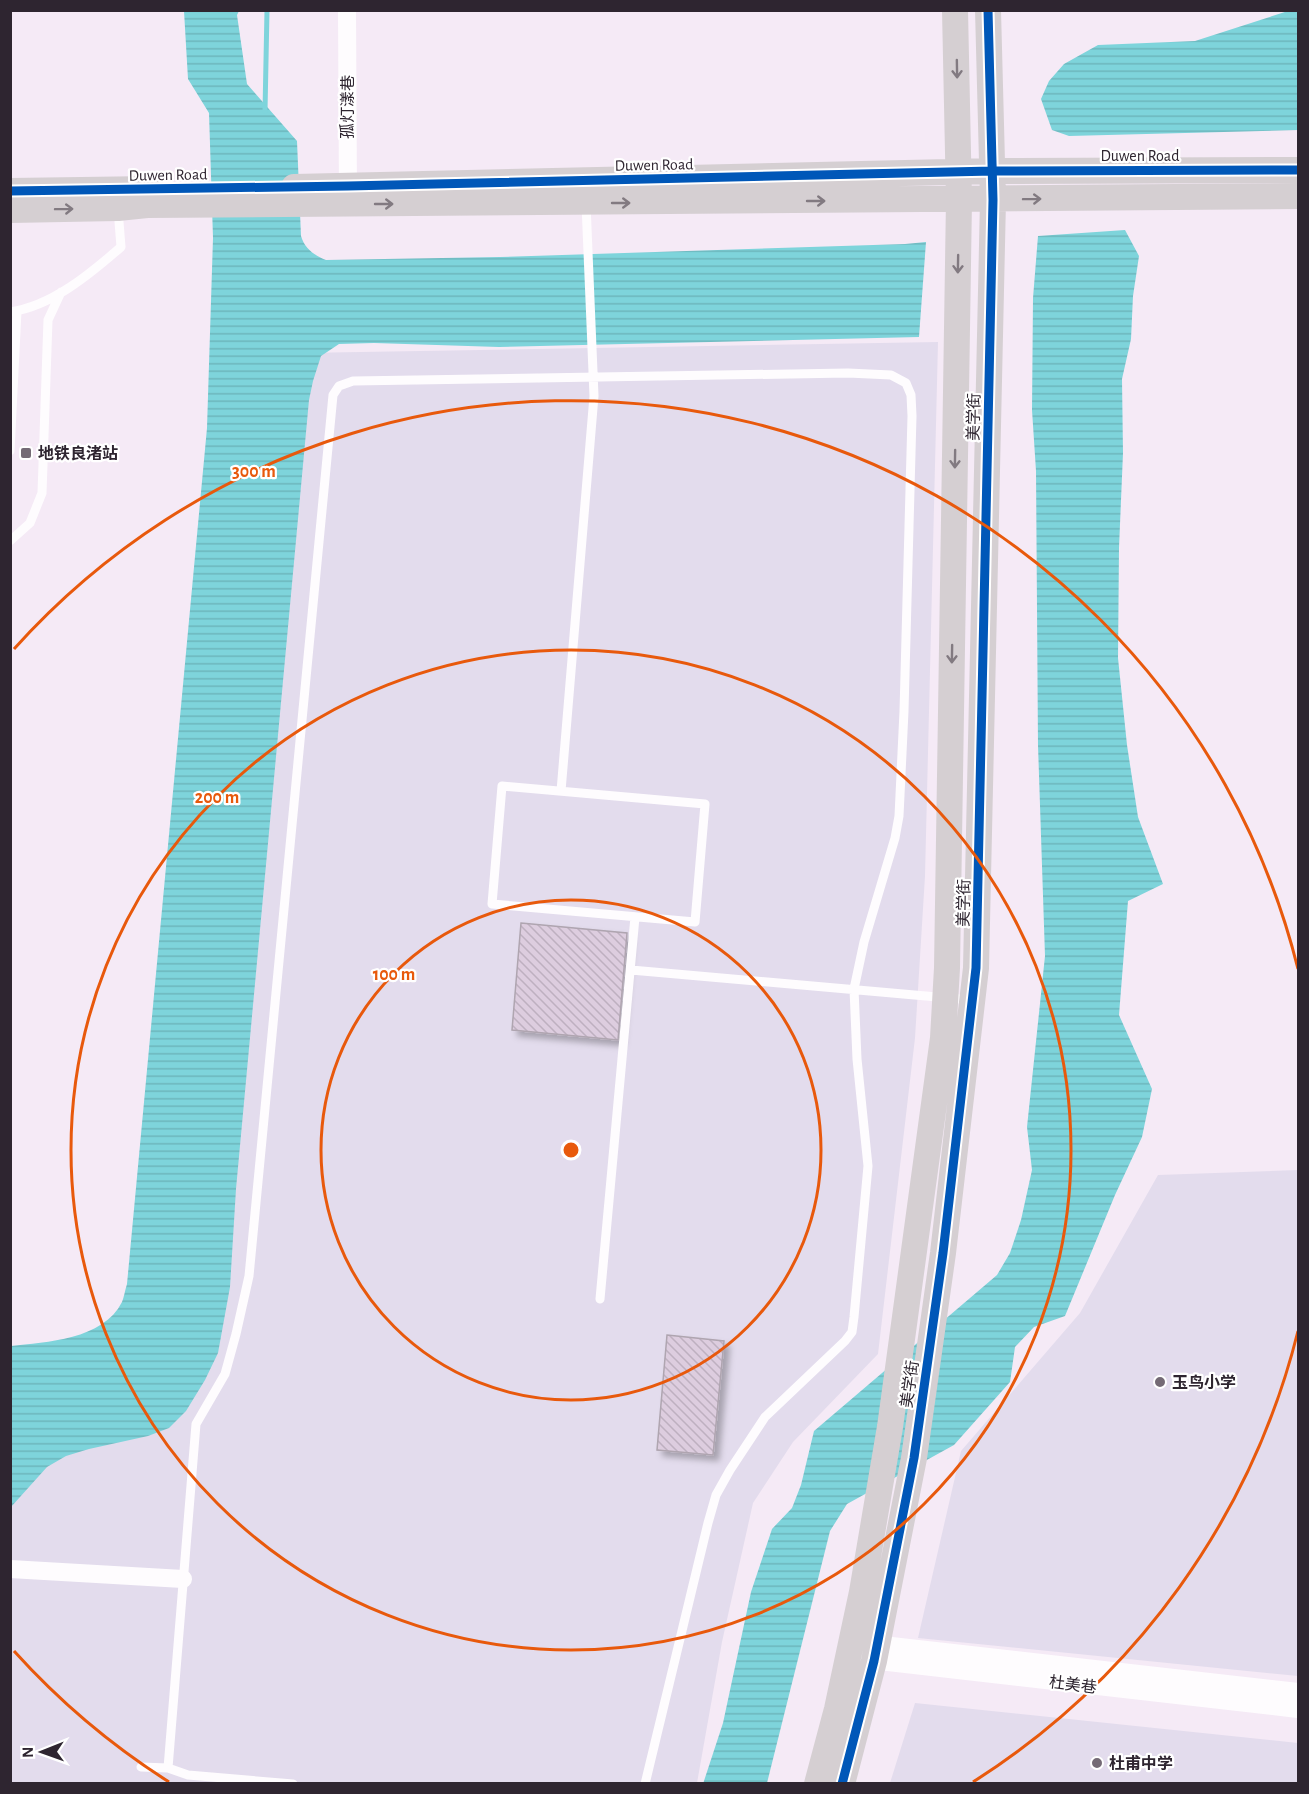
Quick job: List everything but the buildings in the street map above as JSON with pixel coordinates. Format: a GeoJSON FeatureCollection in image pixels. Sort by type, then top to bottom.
{"type":"FeatureCollection","features":[{"type":"Feature","properties":{"kind":"street","name":"孤灯漾巷"},"geometry":{"type":"LineString","coordinates":[[337,195],[347,10]]}},
{"type":"Feature","properties":{"kind":"street","name":"美学街"},"geometry":{"type":"LineString","coordinates":[[817,1784],[862,1592],[890,1427],[941,1050],[945,998],[959,200],[955,10]]}},
{"type":"Feature","properties":{"kind":"street","name":"美学街"},"geometry":{"type":"LineString","coordinates":[[842,1784],[875,1653],[914,1458],[944,1242],[973,1000],[976,956],[993,200],[988,10]]}},
{"type":"Feature","properties":{"kind":"street","name":"Duwen Road"},"geometry":{"type":"LineString","coordinates":[[10,191],[147,197],[337,195],[959,171],[1299,170]]}},
{"type":"Feature","properties":{"kind":"street","name":"Duwen Road"},"geometry":{"type":"LineString","coordinates":[[337,195],[586,203],[1299,196]]}},
{"type":"Feature","properties":{"kind":"street","name":"Duwen Road"},"geometry":{"type":"LineString","coordinates":[[10,210],[118,208],[147,197]]}},
{"type":"Feature","properties":{"kind":"street"},"geometry":{"type":"LineString","coordinates":[[10,1569],[183,1580]]}},
{"type":"Feature","properties":{"kind":"street","name":"杜美巷"},"geometry":{"type":"LineString","coordinates":[[850,1649],[1299,1709]]}},
{"type":"Feature","properties":{"kind":"street","name":"杜美巷"},"geometry":{"type":"LineString","coordinates":[[875,1653],[1299,1692]]}},
{"type":"Feature","properties":{"kind":"lane"},"geometry":{"type":"LineString","coordinates":[[561,791],[594,396],[586,203]]}},
{"type":"Feature","properties":{"kind":"lane"},"geometry":{"type":"LineString","coordinates":[[10,451],[14,311],[29,309],[61,292],[103,263],[121,247],[118,208]]}},
{"type":"Feature","properties":{"kind":"lane"},"geometry":{"type":"LineString","coordinates":[[10,541],[30,523],[42,493],[48,320],[61,292]]}},
{"type":"Feature","properties":{"kind":"lane"},"geometry":{"type":"LineString","coordinates":[[168,1768],[196,1424],[225,1374],[249,1276],[333,395],[339,386],[353,381],[848,373],[891,375],[906,383],[911,395],[912,416],[904,711],[899,816],[895,838],[864,942],[854,989],[857,1059],[868,1166],[852,1332],[765,1417],[745,1445],[716,1496],[645,1784]]}},
{"type":"Feature","properties":{"kind":"lane"},"geometry":{"type":"LineString","coordinates":[[502,786],[705,804],[695,922],[635,917],[492,904],[502,786]]}},
{"type":"Feature","properties":{"kind":"lane"},"geometry":{"type":"LineString","coordinates":[[600,1299],[635,917]]}},
{"type":"Feature","properties":{"kind":"lane"},"geometry":{"type":"LineString","coordinates":[[631,970],[973,1000]]}},
{"type":"Feature","properties":{"kind":"lane"},"geometry":{"type":"LineString","coordinates":[[141,1767],[168,1768],[188,1775],[293,1784]]}},
{"type":"Feature","properties":{"kind":"shaded area"},"geometry":{"type":"Polygon","coordinates":[[[938,342],[925,876],[915,1038],[878,1354],[793,1442],[753,1503],[722,1642],[697,1783],[11,1783],[10,1458],[172,1403],[301,353],[938,342]]]}},
{"type":"Feature","properties":{"kind":"shaded area","name":"玉鸟小学"},"geometry":{"type":"Polygon","coordinates":[[[1298,1170],[1298,1676],[918,1638],[961,1451],[1080,1313],[1158,1175],[1298,1170]]]}},
{"type":"Feature","properties":{"kind":"shaded area","name":"杜甫中学"},"geometry":{"type":"Polygon","coordinates":[[[915,1703],[1298,1743],[1298,1783],[890,1783],[915,1703]]]}},
{"type":"Feature","properties":{"kind":"water"},"geometry":{"type":"Polygon","coordinates":[[[184,11],[239,11],[237,15],[247,84],[297,141],[301,236],[310,251],[326,260],[500,257],[926,242],[919,337],[499,347],[339,344],[321,356],[309,400],[236,1189],[230,1287],[218,1353],[186,1411],[169,1428],[148,1436],[66,1456],[47,1467],[11,1507],[11,1346],[40,1343],[88,1332],[113,1315],[122,1302],[127,1284],[207,428],[213,238],[209,113],[188,79],[184,11]]]}},
{"type":"Feature","properties":{"kind":"water"},"geometry":{"type":"Polygon","coordinates":[[[1288,11],[1298,11],[1298,130],[1069,136],[1052,130],[1041,99],[1049,81],[1064,64],[1098,45],[1195,41],[1288,11]]]}},
{"type":"Feature","properties":{"kind":"water"},"geometry":{"type":"Polygon","coordinates":[[[1125,230],[1139,256],[1133,296],[1131,339],[1122,379],[1123,453],[1118,658],[1127,745],[1138,817],[1163,884],[1128,901],[1119,1015],[1152,1089],[1142,1137],[1115,1195],[1065,1316],[1034,1327],[1015,1347],[1010,1382],[954,1445],[847,1504],[830,1531],[767,1783],[703,1784],[723,1723],[751,1592],[772,1529],[792,1508],[801,1485],[814,1431],[997,1275],[1010,1253],[1021,1220],[1032,1170],[1027,1127],[1045,956],[1038,745],[1036,471],[1032,410],[1033,298],[1038,236],[1125,230]]]}},
{"type":"Feature","properties":{"kind":"waterway"},"geometry":{"type":"LineString","coordinates":[[265,111],[267,10]]}},
{"type":"Feature","properties":{"kind":"cycle path"},"geometry":{"type":"LineString","coordinates":[[842,1784],[874,1661],[914,1458],[943,1253],[976,968],[993,200],[988,10]]}},
{"type":"Feature","properties":{"kind":"cycle path"},"geometry":{"type":"LineString","coordinates":[[10,191],[348,186],[993,171],[1298,170]]}},
{"type":"Feature","properties":{"kind":"place","name":"地铁良渚站"},"geometry":{"type":"Point","coordinates":[26,453]}},
{"type":"Feature","properties":{"kind":"place","name":"玉鸟小学"},"geometry":{"type":"Point","coordinates":[1160,1382]}},
{"type":"Feature","properties":{"kind":"place","name":"杜甫中学"},"geometry":{"type":"Point","coordinates":[1097,1763]}}]}
